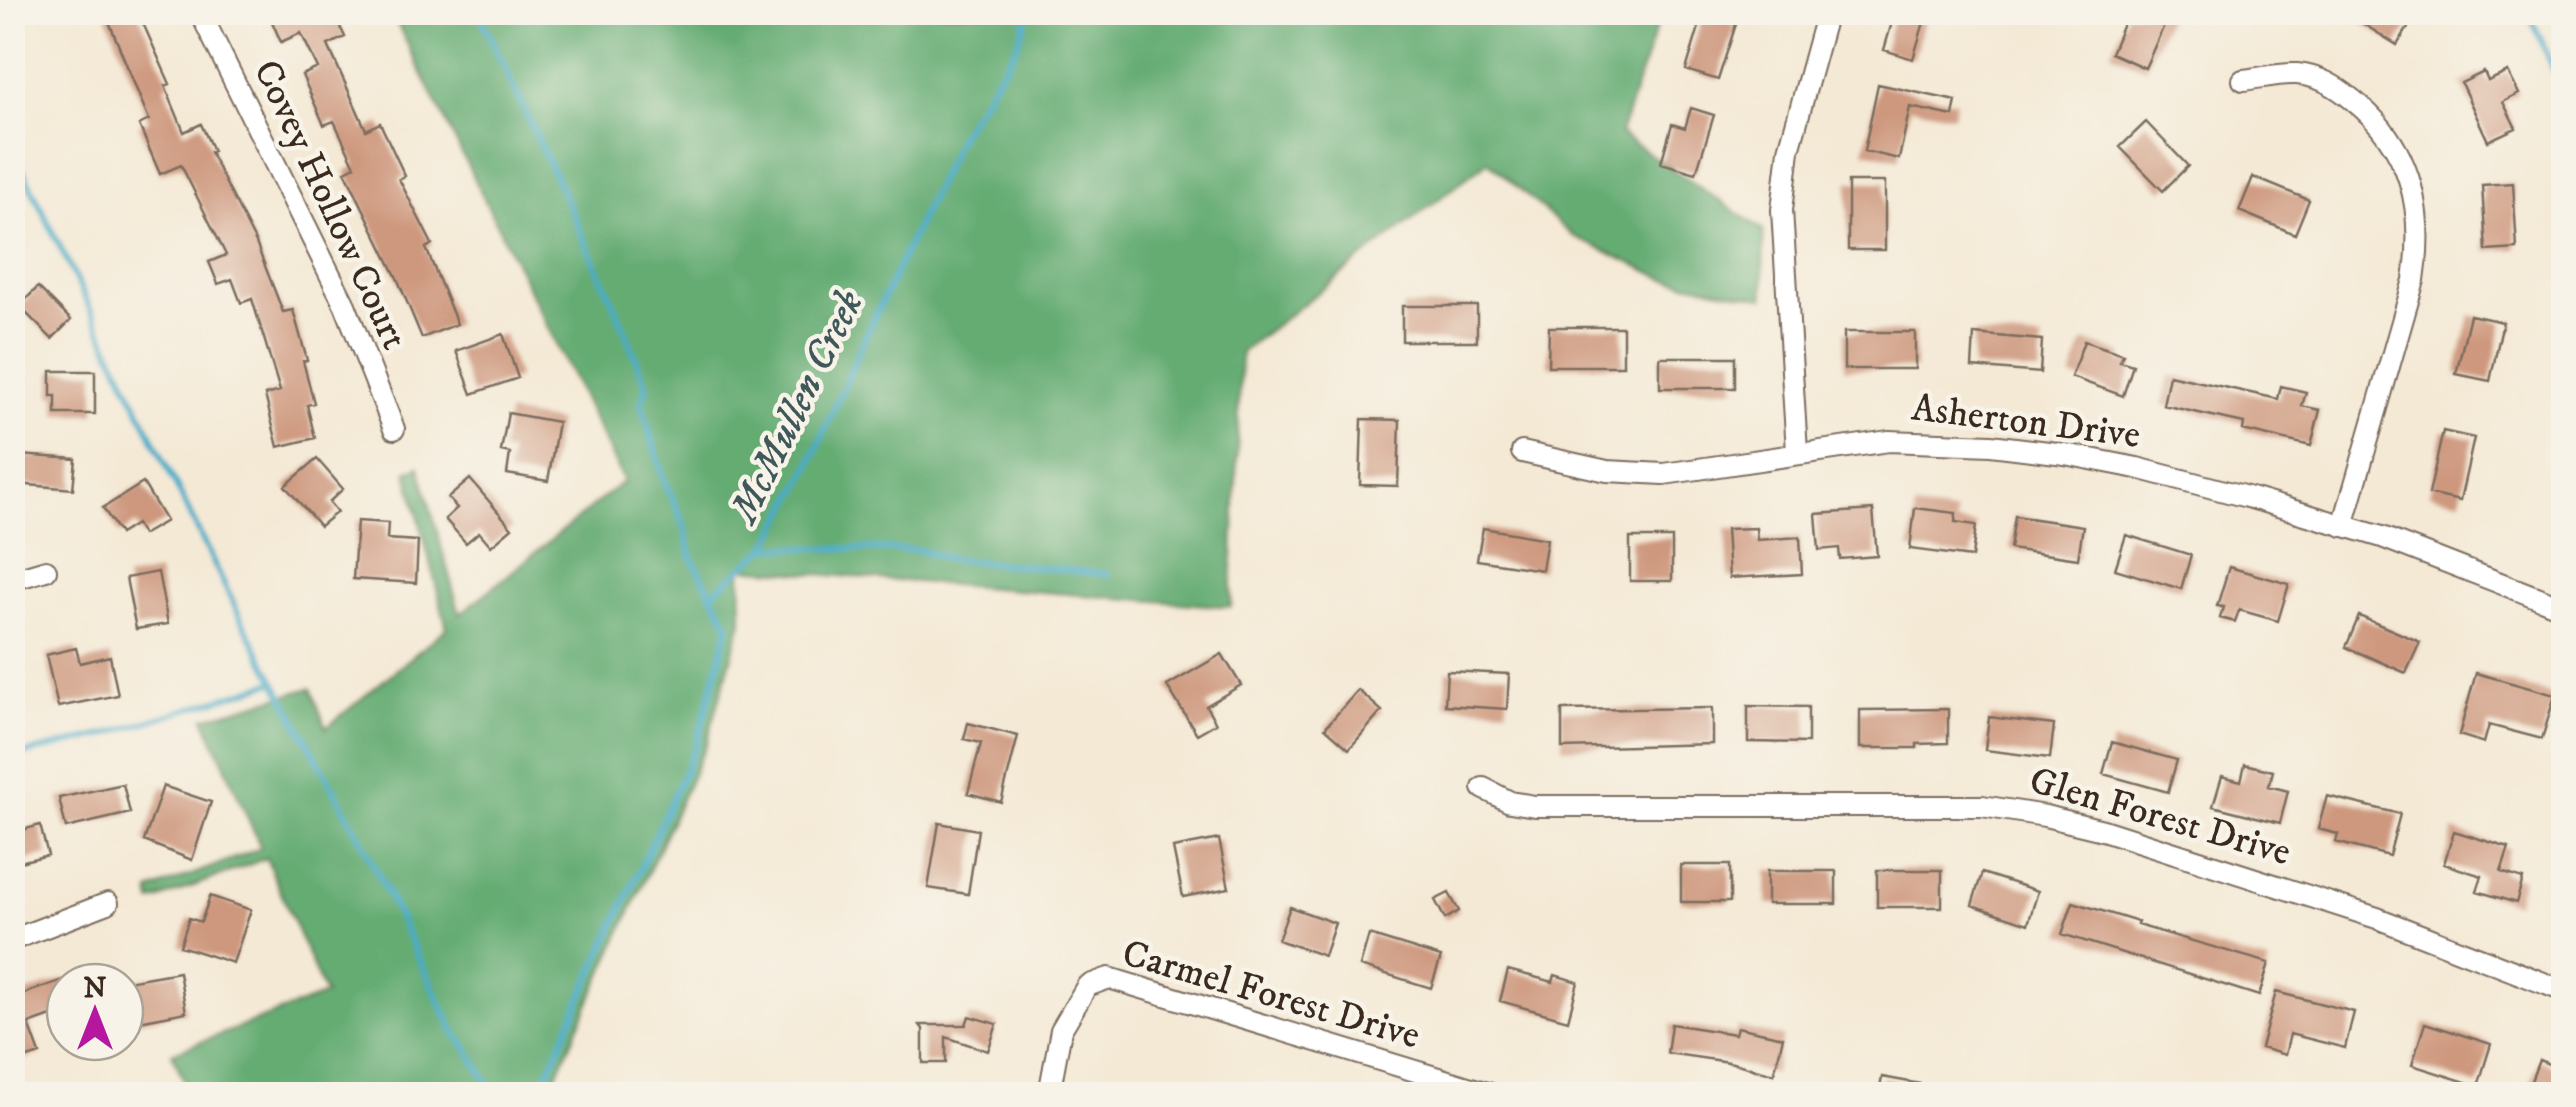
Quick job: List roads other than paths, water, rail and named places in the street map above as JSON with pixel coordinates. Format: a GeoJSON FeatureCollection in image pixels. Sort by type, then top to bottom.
{"type":"FeatureCollection","features":[{"type":"Feature","properties":{"kind":"street","name":"Covey Hollow Court"},"geometry":{"type":"LineString","coordinates":[[200,12],[346,305],[394,429]]}},
{"type":"Feature","properties":{"kind":"street"},"geometry":{"type":"LineString","coordinates":[[1797,452],[1782,210],[1789,150],[1828,12]]}},
{"type":"Feature","properties":{"kind":"street"},"geometry":{"type":"LineString","coordinates":[[2243,80],[2296,74],[2318,78],[2338,88],[2370,114],[2390,138],[2410,176],[2417,208],[2414,280],[2343,526]]}},
{"type":"Feature","properties":{"kind":"street","name":"Asherton Drive"},"geometry":{"type":"LineString","coordinates":[[1522,452],[1607,471],[1664,474],[1889,441],[1991,445],[2064,454],[2137,468],[2382,537],[2564,608]]}},
{"type":"Feature","properties":{"kind":"street"},"geometry":{"type":"LineString","coordinates":[[12,580],[46,570]]}},
{"type":"Feature","properties":{"kind":"street","name":"Glen Forest Drive"},"geometry":{"type":"LineString","coordinates":[[1483,788],[1510,802],[1535,806],[1982,806],[2045,816],[2102,830],[2377,918],[2564,991]]}},
{"type":"Feature","properties":{"kind":"street"},"geometry":{"type":"LineString","coordinates":[[12,940],[108,903]]}},
{"type":"Feature","properties":{"kind":"street","name":"Carmel Forest Drive"},"geometry":{"type":"LineString","coordinates":[[1049,1094],[1061,1030],[1087,986],[1109,978],[1491,1094]]}},
{"type":"Feature","properties":{"kind":"waterway"},"geometry":{"type":"LineString","coordinates":[[479,12],[618,313],[647,387],[641,402],[664,479],[685,527],[691,556],[729,625],[697,743],[538,1094]]}},
{"type":"Feature","properties":{"kind":"waterway","name":"McMullen Creek"},"geometry":{"type":"LineString","coordinates":[[710,595],[767,547],[806,474],[960,134],[1016,48],[1029,12]]}},
{"type":"Feature","properties":{"kind":"waterway"},"geometry":{"type":"LineString","coordinates":[[2529,12],[2564,94]]}},
{"type":"Feature","properties":{"kind":"waterway"},"geometry":{"type":"LineString","coordinates":[[12,148],[240,617],[361,839],[456,1035],[497,1094]]}},
{"type":"Feature","properties":{"kind":"waterway"},"geometry":{"type":"LineString","coordinates":[[767,547],[918,550],[952,559],[1108,574]]}},
{"type":"Feature","properties":{"kind":"waterway"},"geometry":{"type":"LineString","coordinates":[[12,757],[108,734],[274,682]]}}]}
